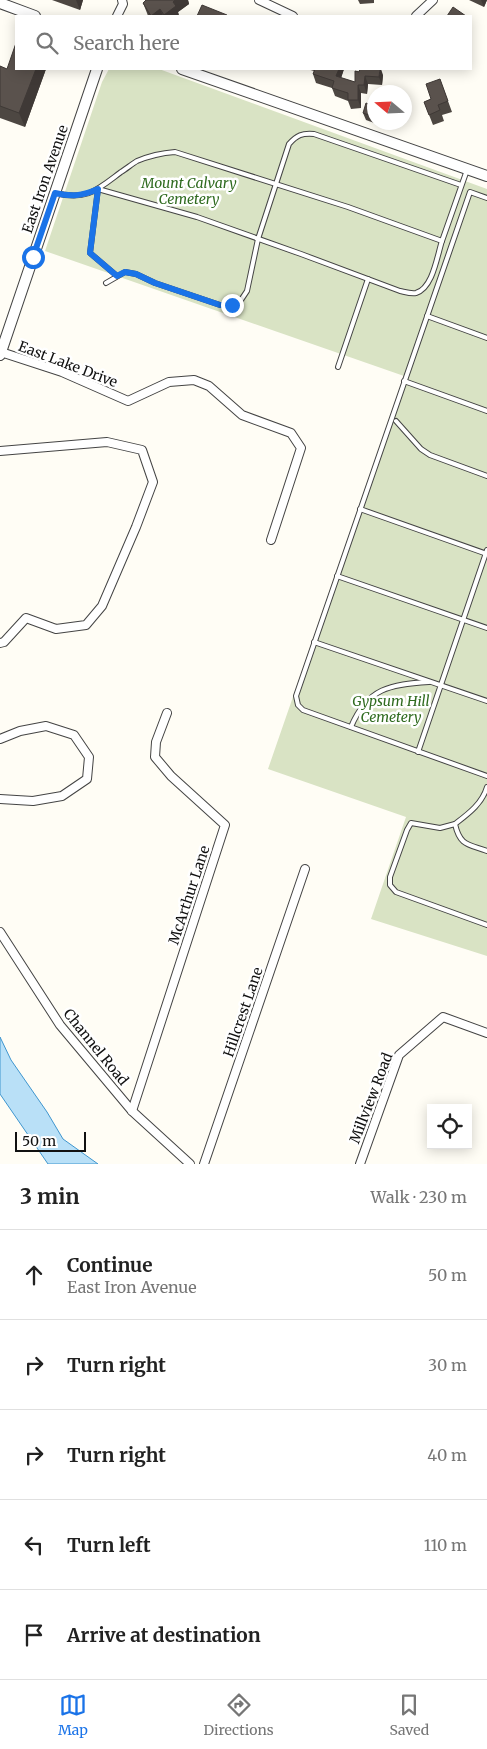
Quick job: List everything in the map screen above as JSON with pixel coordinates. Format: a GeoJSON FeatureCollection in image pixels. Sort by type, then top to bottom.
{"type":"FeatureCollection","features":[{"type":"Feature","properties":{"kind":"street"},"geometry":{"type":"LineString","coordinates":[[259,0],[291,15]]}},
{"type":"Feature","properties":{"kind":"street"},"geometry":{"type":"LineString","coordinates":[[417,15],[433,0]]}},
{"type":"Feature","properties":{"kind":"street"},"geometry":{"type":"LineString","coordinates":[[117,15],[124,1]]}},
{"type":"Feature","properties":{"kind":"street"},"geometry":{"type":"LineString","coordinates":[[0,4],[33,15]]}},
{"type":"Feature","properties":{"kind":"street","name":"East Iron Avenue"},"geometry":{"type":"LineString","coordinates":[[0,353],[97,70]]}},
{"type":"Feature","properties":{"kind":"street"},"geometry":{"type":"LineString","coordinates":[[185,70],[487,176]]}},
{"type":"Feature","properties":{"kind":"street","name":"East Lake Drive"},"geometry":{"type":"LineString","coordinates":[[0,353],[62,372],[128,401],[170,382],[194,380],[209,386],[242,415],[291,433],[301,448],[271,540]]}},
{"type":"Feature","properties":{"kind":"street"},"geometry":{"type":"LineString","coordinates":[[0,451],[107,442],[142,450],[153,482],[102,606],[86,625],[56,629],[26,618],[4,642],[0,643]]}},
{"type":"Feature","properties":{"kind":"street","name":"McArthur Lane"},"geometry":{"type":"LineString","coordinates":[[132,1111],[225,825],[171,776],[155,757],[156,742],[167,713]]}},
{"type":"Feature","properties":{"kind":"street"},"geometry":{"type":"LineString","coordinates":[[0,739],[20,731],[46,726],[74,735],[89,758],[87,779],[62,796],[33,801],[0,799]]}},
{"type":"Feature","properties":{"kind":"street","name":"Hillcrest Lane"},"geometry":{"type":"LineString","coordinates":[[204,1164],[305,869]]}},
{"type":"Feature","properties":{"kind":"street","name":"Channel Road"},"geometry":{"type":"LineString","coordinates":[[0,932],[60,1025],[132,1111],[190,1164]]}},
{"type":"Feature","properties":{"kind":"street","name":"Millview Road"},"geometry":{"type":"LineString","coordinates":[[360,1164],[398,1055],[443,1017],[487,1033]]}},
{"type":"Feature","properties":{"kind":"lane"},"geometry":{"type":"LineString","coordinates":[[106,283],[125,272],[136,274],[155,283],[220,305],[232,305],[241,300],[247,291],[258,239],[277,184],[288,144],[295,137],[303,133],[314,134],[461,185]]}},
{"type":"Feature","properties":{"kind":"lane"},"geometry":{"type":"LineString","coordinates":[[55,193],[83,196],[98,189],[136,162],[160,153],[175,152],[348,207],[442,240]]}},
{"type":"Feature","properties":{"kind":"lane"},"geometry":{"type":"LineString","coordinates":[[98,189],[197,217],[400,291],[414,293],[422,290],[429,282],[467,169]]}},
{"type":"Feature","properties":{"kind":"lane"},"geometry":{"type":"LineString","coordinates":[[98,189],[90,253],[117,276]]}},
{"type":"Feature","properties":{"kind":"lane"},"geometry":{"type":"LineString","coordinates":[[487,198],[470,192],[296,696],[298,705],[304,710],[487,776]]}},
{"type":"Feature","properties":{"kind":"lane"},"geometry":{"type":"LineString","coordinates":[[338,367],[368,279]]}},
{"type":"Feature","properties":{"kind":"lane"},"geometry":{"type":"LineString","coordinates":[[427,316],[487,338]]}},
{"type":"Feature","properties":{"kind":"lane"},"geometry":{"type":"LineString","coordinates":[[404,381],[487,411]]}},
{"type":"Feature","properties":{"kind":"lane"},"geometry":{"type":"LineString","coordinates":[[396,421],[421,449],[430,455],[487,476]]}},
{"type":"Feature","properties":{"kind":"lane"},"geometry":{"type":"LineString","coordinates":[[360,509],[487,552],[418,752]]}},
{"type":"Feature","properties":{"kind":"lane"},"geometry":{"type":"LineString","coordinates":[[337,576],[487,628]]}},
{"type":"Feature","properties":{"kind":"lane"},"geometry":{"type":"LineString","coordinates":[[314,642],[487,701]]}},
{"type":"Feature","properties":{"kind":"lane"},"geometry":{"type":"LineString","coordinates":[[351,727],[364,704],[380,691],[397,684],[432,682]]}},
{"type":"Feature","properties":{"kind":"lane"},"geometry":{"type":"LineString","coordinates":[[487,787],[482,799],[455,824],[440,828],[411,823],[390,877],[390,885],[396,892],[487,925]]}},
{"type":"Feature","properties":{"kind":"lane"},"geometry":{"type":"LineString","coordinates":[[455,824],[458,836],[464,843],[487,851]]}},
{"type":"Feature","properties":{"kind":"green space"},"geometry":{"type":"Polygon","coordinates":[[[108,70],[162,70],[487,189],[487,956],[371,919],[406,817],[268,769],[404,376],[45,251],[102,82],[108,70]]]}},
{"type":"Feature","properties":{"kind":"water"},"geometry":{"type":"Polygon","coordinates":[[[0,1037],[11,1060],[63,1139],[98,1164],[48,1164],[0,1094],[0,1037]]]}},
{"type":"Feature","properties":{"kind":"building"},"geometry":{"type":"Polygon","coordinates":[[[146,0],[175,0],[173,2],[176,6],[164,15],[160,9],[150,15],[143,3],[146,0]]]}},
{"type":"Feature","properties":{"kind":"building"},"geometry":{"type":"Polygon","coordinates":[[[202,5],[227,15],[197,15],[202,5]]]}},
{"type":"Feature","properties":{"kind":"building"},"geometry":{"type":"Polygon","coordinates":[[[453,7],[465,15],[448,15],[453,7]]]}},
{"type":"Feature","properties":{"kind":"building"},"geometry":{"type":"Polygon","coordinates":[[[15,46],[15,70],[36,70],[19,113],[0,106],[0,66],[7,69],[15,46]]]}},
{"type":"Feature","properties":{"kind":"building"},"geometry":{"type":"Polygon","coordinates":[[[315,70],[339,70],[336,76],[355,82],[355,71],[380,70],[379,77],[365,76],[364,85],[358,85],[358,100],[348,100],[348,93],[332,88],[334,81],[313,74],[315,70]]]}},
{"type":"Feature","properties":{"kind":"building"},"geometry":{"type":"Polygon","coordinates":[[[440,79],[448,101],[438,105],[440,110],[429,115],[424,102],[431,99],[426,84],[440,79]]]}},
{"type":"Feature","properties":{"kind":"building"},"geometry":{"type":"Polygon","coordinates":[[[366,103],[367,114],[363,113],[366,103]]]}},
{"type":"Feature","properties":{"kind":"route"},"geometry":{"type":"LineString","coordinates":[[33,257],[55,193],[83,196],[98,189],[90,253],[105,267],[117,276],[125,272],[136,274],[155,283],[220,305],[232,305]]}},
{"type":"Feature","properties":{"kind":"park label","name":"Mount Calvary Cemetery"},"geometry":{"type":"Point","coordinates":[189,192]}},
{"type":"Feature","properties":{"kind":"park label","name":"Gypsum Hill Cemetery"},"geometry":{"type":"Point","coordinates":[391,710]}}]}
